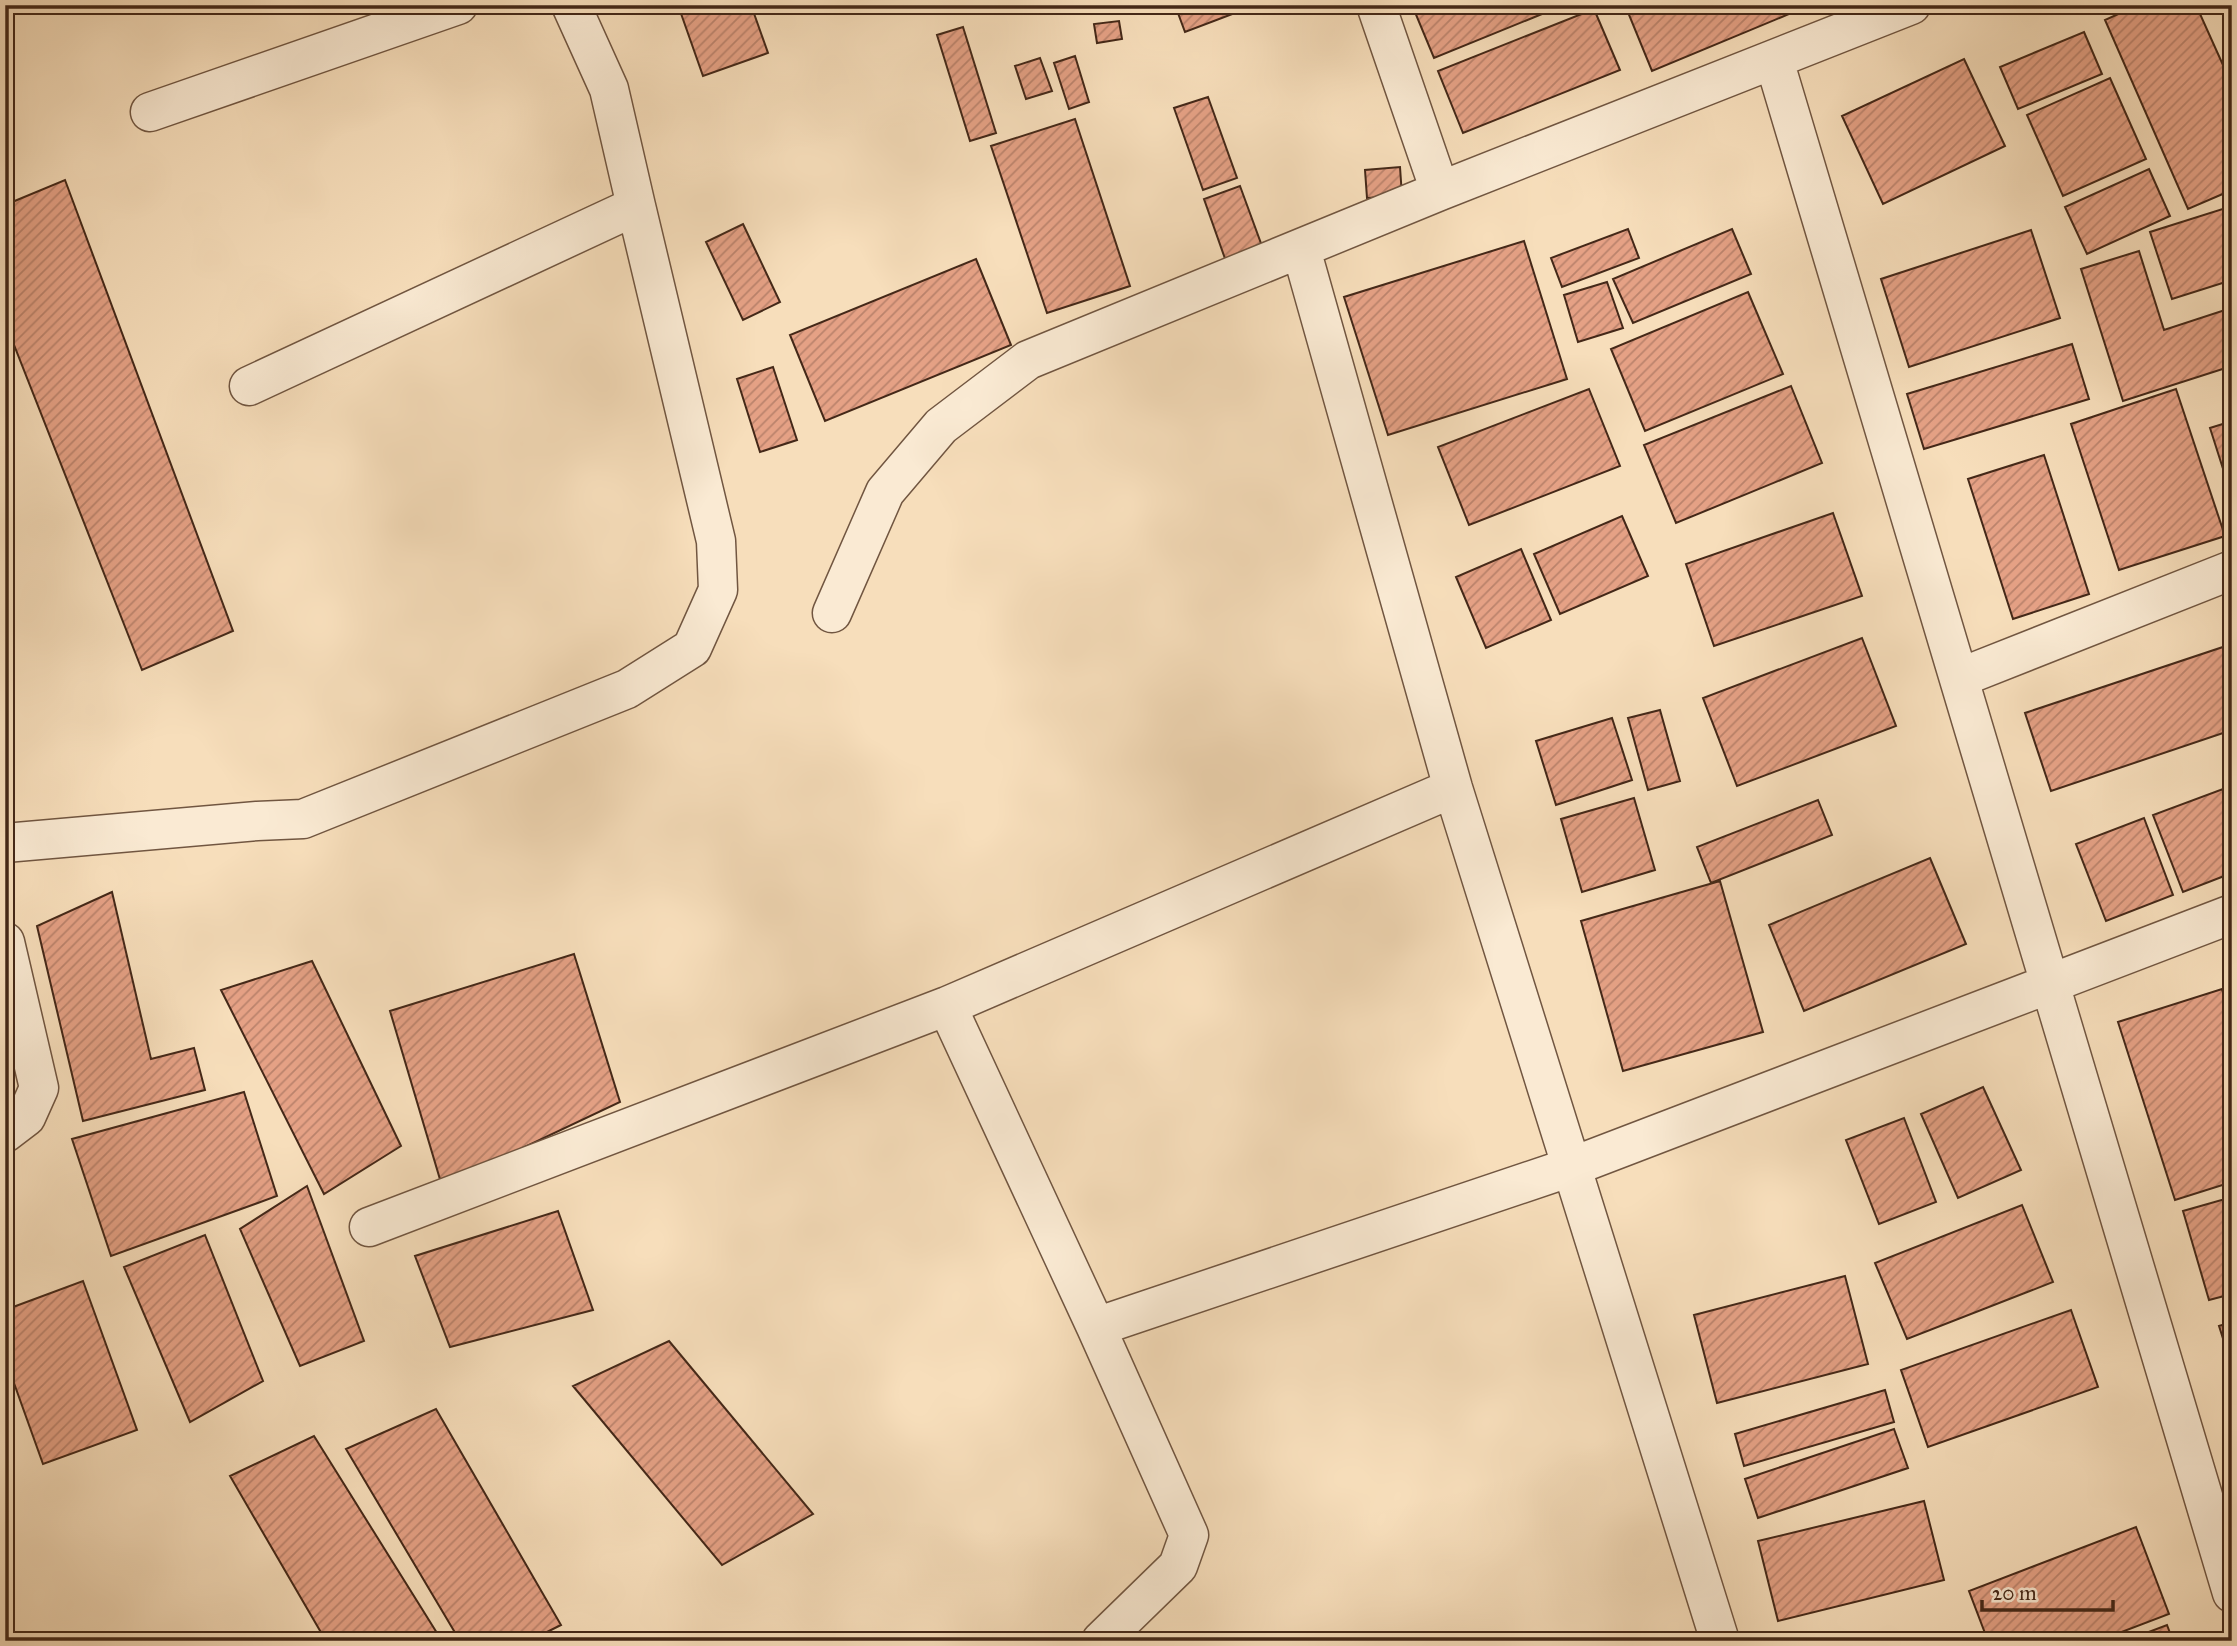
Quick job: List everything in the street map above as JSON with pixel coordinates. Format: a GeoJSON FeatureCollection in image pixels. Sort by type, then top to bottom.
{"type":"FeatureCollection","features":[{"type":"Feature","properties":{"kind":"street"},"geometry":{"type":"LineString","coordinates":[[150,112],[458,5]]}},
{"type":"Feature","properties":{"kind":"street"},"geometry":{"type":"LineString","coordinates":[[5,843],[303,819],[627,690],[692,648],[718,590],[716,541],[609,89],[571,5]]}},
{"type":"Feature","properties":{"kind":"street"},"geometry":{"type":"LineString","coordinates":[[1376,5],[1440,191]]}},
{"type":"Feature","properties":{"kind":"street"},"geometry":{"type":"LineString","coordinates":[[832,613],[885,492],[941,426],[1028,360],[1440,191],[1774,60],[1864,14],[1910,5]]}},
{"type":"Feature","properties":{"kind":"street"},"geometry":{"type":"LineString","coordinates":[[1774,60],[2232,1593]]}},
{"type":"Feature","properties":{"kind":"street"},"geometry":{"type":"LineString","coordinates":[[249,386],[636,206]]}},
{"type":"Feature","properties":{"kind":"street"},"geometry":{"type":"LineString","coordinates":[[1301,249],[1453,788],[1720,1641]]}},
{"type":"Feature","properties":{"kind":"street"},"geometry":{"type":"LineString","coordinates":[[1959,678],[2232,570]]}},
{"type":"Feature","properties":{"kind":"street"},"geometry":{"type":"LineString","coordinates":[[369,1227],[947,1006],[1453,788]]}},
{"type":"Feature","properties":{"kind":"street"},"geometry":{"type":"LineString","coordinates":[[1096,1327],[1571,1167],[2232,914]]}},
{"type":"Feature","properties":{"kind":"street"},"geometry":{"type":"LineString","coordinates":[[5,942],[39,1088],[26,1117],[5,1133]]}},
{"type":"Feature","properties":{"kind":"street"},"geometry":{"type":"LineString","coordinates":[[947,1006],[1189,1535],[1178,1566],[1101,1641]]}},
{"type":"Feature","properties":{"kind":"building"},"geometry":{"type":"Polygon","coordinates":[[[678,5],[751,5],[768,53],[703,76],[678,5]]]}},
{"type":"Feature","properties":{"kind":"building"},"geometry":{"type":"Polygon","coordinates":[[[1175,5],[1256,5],[1185,32],[1175,5]]]}},
{"type":"Feature","properties":{"kind":"building"},"geometry":{"type":"Polygon","coordinates":[[[1412,5],[1564,5],[1434,58],[1412,5]]]}},
{"type":"Feature","properties":{"kind":"building"},"geometry":{"type":"Polygon","coordinates":[[[1625,5],[1785,5],[1789,14],[1652,71],[1625,5]]]}},
{"type":"Feature","properties":{"kind":"building"},"geometry":{"type":"Polygon","coordinates":[[[2138,5],[2196,5],[2232,85],[2232,190],[2188,209],[2105,20],[2138,5]]]}},
{"type":"Feature","properties":{"kind":"building"},"geometry":{"type":"Polygon","coordinates":[[[1594,9],[1620,70],[1463,133],[1438,71],[1594,9]]]}},
{"type":"Feature","properties":{"kind":"building"},"geometry":{"type":"Polygon","coordinates":[[[1119,21],[1122,39],[1097,43],[1094,24],[1119,21]]]}},
{"type":"Feature","properties":{"kind":"building"},"geometry":{"type":"Polygon","coordinates":[[[963,27],[996,133],[970,141],[937,35],[963,27]]]}},
{"type":"Feature","properties":{"kind":"building"},"geometry":{"type":"Polygon","coordinates":[[[2084,32],[2102,74],[2018,109],[2000,67],[2084,32]]]}},
{"type":"Feature","properties":{"kind":"building"},"geometry":{"type":"Polygon","coordinates":[[[1075,56],[1089,102],[1069,109],[1054,63],[1075,56]]]}},
{"type":"Feature","properties":{"kind":"building"},"geometry":{"type":"Polygon","coordinates":[[[1040,58],[1052,91],[1026,99],[1015,66],[1040,58]]]}},
{"type":"Feature","properties":{"kind":"building"},"geometry":{"type":"Polygon","coordinates":[[[1964,59],[2005,146],[1883,204],[1842,116],[1964,59]]]}},
{"type":"Feature","properties":{"kind":"building"},"geometry":{"type":"Polygon","coordinates":[[[2110,78],[2146,159],[2063,196],[2027,115],[2110,78]]]}},
{"type":"Feature","properties":{"kind":"building"},"geometry":{"type":"Polygon","coordinates":[[[1208,97],[1237,178],[1203,190],[1174,108],[1208,97]]]}},
{"type":"Feature","properties":{"kind":"building"},"geometry":{"type":"Polygon","coordinates":[[[1075,119],[1130,286],[1047,313],[991,146],[1075,119]]]}},
{"type":"Feature","properties":{"kind":"building"},"geometry":{"type":"Polygon","coordinates":[[[1400,167],[1402,196],[1367,198],[1365,170],[1400,167]]]}},
{"type":"Feature","properties":{"kind":"building"},"geometry":{"type":"Polygon","coordinates":[[[2149,169],[2170,216],[2087,254],[2065,207],[2149,169]]]}},
{"type":"Feature","properties":{"kind":"building"},"geometry":{"type":"Polygon","coordinates":[[[65,180],[233,631],[142,670],[5,322],[5,205],[65,180]]]}},
{"type":"Feature","properties":{"kind":"building"},"geometry":{"type":"Polygon","coordinates":[[[1240,186],[1266,257],[1229,270],[1204,199],[1240,186]]]}},
{"type":"Feature","properties":{"kind":"building"},"geometry":{"type":"Polygon","coordinates":[[[2232,206],[2232,280],[2172,299],[2150,232],[2232,206]]]}},
{"type":"Feature","properties":{"kind":"building"},"geometry":{"type":"Polygon","coordinates":[[[743,224],[780,302],[743,320],[706,242],[743,224]]]}},
{"type":"Feature","properties":{"kind":"building"},"geometry":{"type":"Polygon","coordinates":[[[1628,229],[1639,258],[1562,287],[1551,258],[1628,229]]]}},
{"type":"Feature","properties":{"kind":"building"},"geometry":{"type":"Polygon","coordinates":[[[1732,229],[1751,274],[1633,323],[1613,279],[1732,229]]]}},
{"type":"Feature","properties":{"kind":"building"},"geometry":{"type":"Polygon","coordinates":[[[2031,230],[2060,318],[1909,367],[1881,279],[2031,230]]]}},
{"type":"Feature","properties":{"kind":"building"},"geometry":{"type":"Polygon","coordinates":[[[1524,241],[1567,379],[1388,435],[1344,297],[1524,241]]]}},
{"type":"Feature","properties":{"kind":"building"},"geometry":{"type":"Polygon","coordinates":[[[2139,251],[2164,330],[2225,310],[2232,331],[2232,366],[2123,401],[2081,269],[2139,251]]]}},
{"type":"Feature","properties":{"kind":"building"},"geometry":{"type":"Polygon","coordinates":[[[976,259],[1011,345],[825,421],[790,335],[976,259]]]}},
{"type":"Feature","properties":{"kind":"building"},"geometry":{"type":"Polygon","coordinates":[[[1607,282],[1623,328],[1578,342],[1564,295],[1607,282]]]}},
{"type":"Feature","properties":{"kind":"building"},"geometry":{"type":"Polygon","coordinates":[[[1748,292],[1783,374],[1645,431],[1611,349],[1748,292]]]}},
{"type":"Feature","properties":{"kind":"building"},"geometry":{"type":"Polygon","coordinates":[[[2072,344],[2089,399],[1924,449],[1907,394],[2072,344]]]}},
{"type":"Feature","properties":{"kind":"building"},"geometry":{"type":"Polygon","coordinates":[[[773,367],[797,440],[760,452],[737,379],[773,367]]]}},
{"type":"Feature","properties":{"kind":"building"},"geometry":{"type":"Polygon","coordinates":[[[1791,386],[1822,463],[1676,523],[1644,445],[1791,386]]]}},
{"type":"Feature","properties":{"kind":"building"},"geometry":{"type":"Polygon","coordinates":[[[1589,389],[1620,466],[1469,525],[1438,447],[1589,389]]]}},
{"type":"Feature","properties":{"kind":"building"},"geometry":{"type":"Polygon","coordinates":[[[2176,389],[2225,536],[2119,570],[2071,424],[2176,389]]]}},
{"type":"Feature","properties":{"kind":"building"},"geometry":{"type":"Polygon","coordinates":[[[2232,421],[2232,497],[2210,428],[2232,421]]]}},
{"type":"Feature","properties":{"kind":"building"},"geometry":{"type":"Polygon","coordinates":[[[2044,455],[2089,594],[2013,619],[1968,479],[2044,455]]]}},
{"type":"Feature","properties":{"kind":"building"},"geometry":{"type":"Polygon","coordinates":[[[1833,513],[1862,596],[1714,646],[1686,564],[1833,513]]]}},
{"type":"Feature","properties":{"kind":"building"},"geometry":{"type":"Polygon","coordinates":[[[1622,516],[1648,576],[1560,614],[1534,554],[1622,516]]]}},
{"type":"Feature","properties":{"kind":"building"},"geometry":{"type":"Polygon","coordinates":[[[1521,549],[1551,620],[1486,648],[1456,577],[1521,549]]]}},
{"type":"Feature","properties":{"kind":"building"},"geometry":{"type":"Polygon","coordinates":[[[1862,638],[1896,726],[1737,786],[1703,698],[1862,638]]]}},
{"type":"Feature","properties":{"kind":"building"},"geometry":{"type":"Polygon","coordinates":[[[2232,644],[2232,730],[2051,791],[2025,713],[2232,644]]]}},
{"type":"Feature","properties":{"kind":"building"},"geometry":{"type":"Polygon","coordinates":[[[1660,710],[1680,781],[1648,790],[1628,718],[1660,710]]]}},
{"type":"Feature","properties":{"kind":"building"},"geometry":{"type":"Polygon","coordinates":[[[1612,718],[1632,780],[1556,805],[1536,741],[1612,718]]]}},
{"type":"Feature","properties":{"kind":"building"},"geometry":{"type":"Polygon","coordinates":[[[2223,789],[2232,812],[2232,873],[2183,892],[2153,815],[2223,789]]]}},
{"type":"Feature","properties":{"kind":"building"},"geometry":{"type":"Polygon","coordinates":[[[1634,798],[1655,870],[1582,892],[1561,819],[1634,798]]]}},
{"type":"Feature","properties":{"kind":"building"},"geometry":{"type":"Polygon","coordinates":[[[1818,800],[1832,835],[1711,883],[1697,847],[1818,800]]]}},
{"type":"Feature","properties":{"kind":"building"},"geometry":{"type":"Polygon","coordinates":[[[2144,818],[2173,895],[2106,921],[2076,844],[2144,818]]]}},
{"type":"Feature","properties":{"kind":"building"},"geometry":{"type":"Polygon","coordinates":[[[1930,858],[1966,944],[1804,1011],[1769,925],[1930,858]]]}},
{"type":"Feature","properties":{"kind":"building"},"geometry":{"type":"Polygon","coordinates":[[[1720,881],[1763,1032],[1623,1071],[1581,921],[1720,881]]]}},
{"type":"Feature","properties":{"kind":"building"},"geometry":{"type":"Polygon","coordinates":[[[112,892],[151,1059],[194,1048],[205,1090],[83,1121],[37,926],[112,892]]]}},
{"type":"Feature","properties":{"kind":"building"},"geometry":{"type":"Polygon","coordinates":[[[574,954],[620,1102],[442,1186],[390,1011],[574,954]]]}},
{"type":"Feature","properties":{"kind":"building"},"geometry":{"type":"Polygon","coordinates":[[[312,961],[401,1146],[324,1194],[221,990],[312,961]]]}},
{"type":"Feature","properties":{"kind":"building"},"geometry":{"type":"Polygon","coordinates":[[[2222,989],[2232,1021],[2232,1182],[2175,1200],[2118,1022],[2222,989]]]}},
{"type":"Feature","properties":{"kind":"building"},"geometry":{"type":"Polygon","coordinates":[[[1983,1087],[2021,1170],[1958,1198],[1921,1114],[1983,1087]]]}},
{"type":"Feature","properties":{"kind":"building"},"geometry":{"type":"Polygon","coordinates":[[[244,1092],[277,1196],[111,1256],[72,1139],[244,1092]]]}},
{"type":"Feature","properties":{"kind":"building"},"geometry":{"type":"Polygon","coordinates":[[[1904,1118],[1936,1202],[1879,1224],[1846,1140],[1904,1118]]]}},
{"type":"Feature","properties":{"kind":"building"},"geometry":{"type":"Polygon","coordinates":[[[307,1186],[364,1341],[300,1366],[240,1229],[307,1186]]]}},
{"type":"Feature","properties":{"kind":"building"},"geometry":{"type":"Polygon","coordinates":[[[2232,1197],[2232,1294],[2209,1300],[2183,1211],[2232,1197]]]}},
{"type":"Feature","properties":{"kind":"building"},"geometry":{"type":"Polygon","coordinates":[[[2022,1205],[2053,1282],[1907,1339],[1875,1263],[2022,1205]]]}},
{"type":"Feature","properties":{"kind":"building"},"geometry":{"type":"Polygon","coordinates":[[[558,1211],[593,1310],[450,1347],[415,1256],[558,1211]]]}},
{"type":"Feature","properties":{"kind":"building"},"geometry":{"type":"Polygon","coordinates":[[[205,1235],[263,1381],[190,1422],[124,1267],[205,1235]]]}},
{"type":"Feature","properties":{"kind":"building"},"geometry":{"type":"Polygon","coordinates":[[[1845,1276],[1868,1364],[1717,1403],[1694,1315],[1845,1276]]]}},
{"type":"Feature","properties":{"kind":"building"},"geometry":{"type":"Polygon","coordinates":[[[83,1281],[137,1430],[43,1464],[5,1358],[5,1310],[83,1281]]]}},
{"type":"Feature","properties":{"kind":"building"},"geometry":{"type":"Polygon","coordinates":[[[2071,1310],[2098,1387],[1928,1447],[1901,1370],[2071,1310]]]}},
{"type":"Feature","properties":{"kind":"building"},"geometry":{"type":"Polygon","coordinates":[[[2232,1322],[2232,1367],[2219,1326],[2232,1322]]]}},
{"type":"Feature","properties":{"kind":"building"},"geometry":{"type":"Polygon","coordinates":[[[669,1341],[813,1514],[722,1565],[573,1386],[669,1341]]]}},
{"type":"Feature","properties":{"kind":"building"},"geometry":{"type":"Polygon","coordinates":[[[1885,1390],[1894,1422],[1744,1466],[1735,1434],[1885,1390]]]}},
{"type":"Feature","properties":{"kind":"building"},"geometry":{"type":"Polygon","coordinates":[[[436,1409],[561,1625],[529,1641],[460,1641],[346,1449],[436,1409]]]}},
{"type":"Feature","properties":{"kind":"building"},"geometry":{"type":"Polygon","coordinates":[[[1894,1429],[1908,1468],[1758,1518],[1745,1479],[1894,1429]]]}},
{"type":"Feature","properties":{"kind":"building"},"geometry":{"type":"Polygon","coordinates":[[[314,1436],[442,1641],[326,1641],[230,1476],[314,1436]]]}},
{"type":"Feature","properties":{"kind":"building"},"geometry":{"type":"Polygon","coordinates":[[[1924,1501],[1944,1580],[1778,1621],[1758,1541],[1924,1501]]]}},
{"type":"Feature","properties":{"kind":"building"},"geometry":{"type":"Polygon","coordinates":[[[2136,1527],[2169,1614],[2098,1641],[1988,1641],[1969,1591],[2136,1527]]]}},
{"type":"Feature","properties":{"kind":"building"},"geometry":{"type":"Polygon","coordinates":[[[2167,1625],[2173,1641],[2125,1641],[2167,1625]]]}}]}
